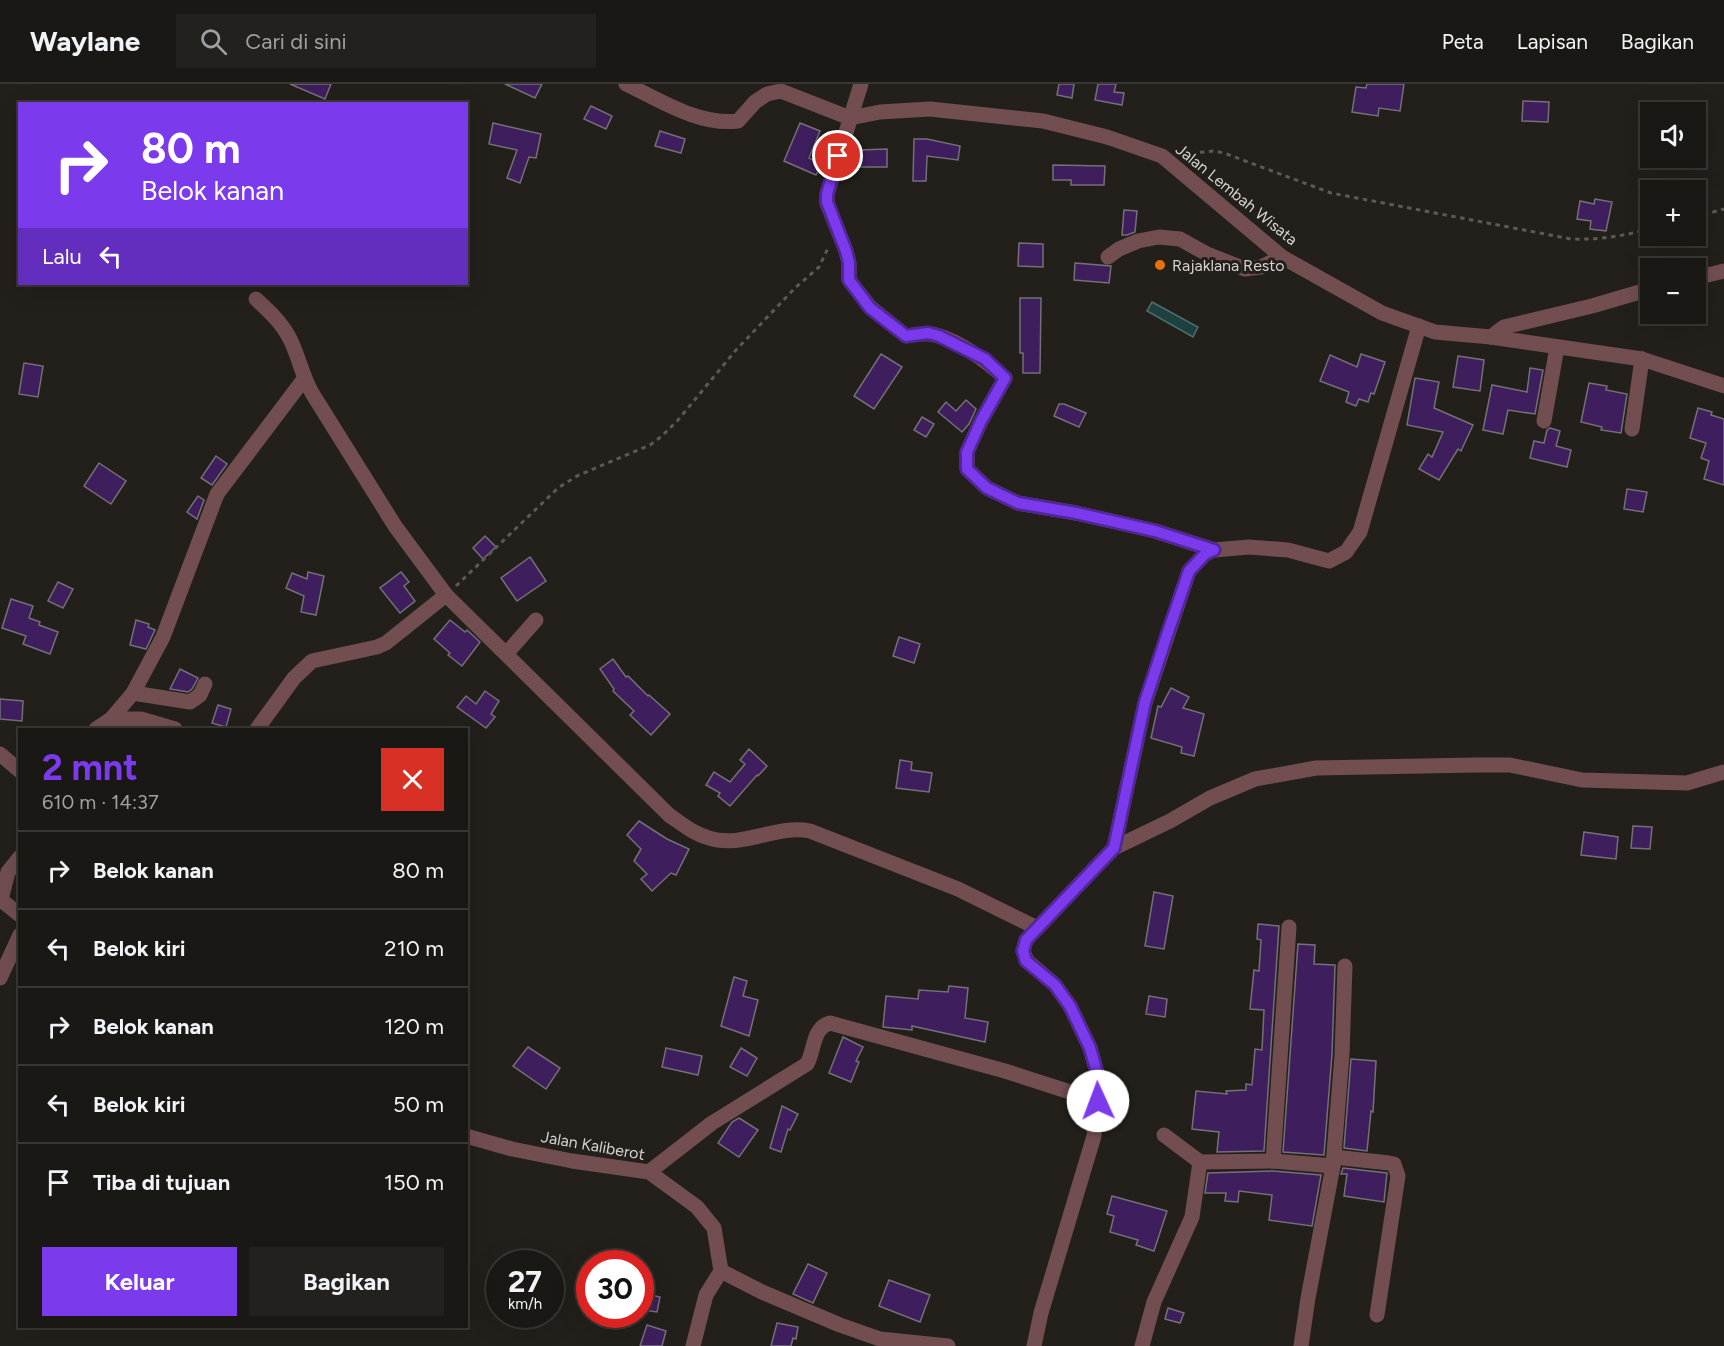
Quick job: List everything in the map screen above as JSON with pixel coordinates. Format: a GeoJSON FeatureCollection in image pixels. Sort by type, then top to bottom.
{"type":"FeatureCollection","features":[{"type":"Feature","properties":{"kind":"street"},"geometry":{"type":"LineString","coordinates":[[626,84],[688,114],[725,123],[738,121],[755,102],[767,94],[781,91],[850,118]]}},
{"type":"Feature","properties":{"kind":"street"},"geometry":{"type":"LineString","coordinates":[[861,84],[827,194],[827,202],[846,251],[849,280],[870,308],[906,336],[928,333],[939,336],[985,359],[1005,378],[967,452],[967,469],[987,488],[1018,503],[1076,513],[1155,531],[1214,550]]}},
{"type":"Feature","properties":{"kind":"street","name":"Jalan Lembah Wisata"},"geometry":{"type":"LineString","coordinates":[[850,118],[880,112],[930,109],[1043,121],[1107,137],[1162,156],[1282,257],[1373,308],[1435,332],[1491,337],[1642,359],[1724,386]]}},
{"type":"Feature","properties":{"kind":"street"},"geometry":{"type":"LineString","coordinates":[[1108,257],[1119,249],[1138,241],[1159,237],[1180,239],[1207,254],[1245,269],[1261,267],[1282,257]]}},
{"type":"Feature","properties":{"kind":"street"},"geometry":{"type":"LineString","coordinates":[[1706,275],[1724,271]]}},
{"type":"Feature","properties":{"kind":"street"},"geometry":{"type":"LineString","coordinates":[[1491,337],[1504,327],[1582,309],[1640,292]]}},
{"type":"Feature","properties":{"kind":"street"},"geometry":{"type":"LineString","coordinates":[[256,299],[278,320],[290,339],[304,379],[395,526],[446,595],[669,815],[692,830],[709,838],[726,842],[797,828],[810,831],[958,889],[1037,928]]}},
{"type":"Feature","properties":{"kind":"street"},"geometry":{"type":"LineString","coordinates":[[1114,848],[1145,702],[1189,571],[1205,554],[1214,550],[1249,547],[1288,550],[1329,561],[1346,552],[1360,532],[1419,326]]}},
{"type":"Feature","properties":{"kind":"street"},"geometry":{"type":"LineString","coordinates":[[1544,421],[1557,347]]}},
{"type":"Feature","properties":{"kind":"street"},"geometry":{"type":"LineString","coordinates":[[1632,429],[1642,359]]}},
{"type":"Feature","properties":{"kind":"street"},"geometry":{"type":"LineString","coordinates":[[98,728],[111,719],[133,693],[163,637],[217,494],[304,379]]}},
{"type":"Feature","properties":{"kind":"street"},"geometry":{"type":"LineString","coordinates":[[258,728],[294,678],[312,661],[386,643],[446,595]]}},
{"type":"Feature","properties":{"kind":"street"},"geometry":{"type":"LineString","coordinates":[[506,654],[536,620]]}},
{"type":"Feature","properties":{"kind":"street"},"geometry":{"type":"LineString","coordinates":[[133,693],[190,702],[200,695],[205,684]]}},
{"type":"Feature","properties":{"kind":"street"},"geometry":{"type":"LineString","coordinates":[[111,719],[141,719],[172,728]]}},
{"type":"Feature","properties":{"kind":"street"},"geometry":{"type":"LineString","coordinates":[[0,754],[18,769]]}},
{"type":"Feature","properties":{"kind":"street"},"geometry":{"type":"LineString","coordinates":[[1034,1346],[1044,1302],[1094,1136],[1100,1083],[1090,1048],[1070,1006],[1055,985],[1026,961],[1023,951],[1026,940],[1114,848],[1170,821],[1210,798],[1255,780],[1316,768],[1510,765],[1582,780],[1687,783],[1724,772]]}},
{"type":"Feature","properties":{"kind":"street"},"geometry":{"type":"LineString","coordinates":[[18,860],[8,872],[1,900],[18,913]]}},
{"type":"Feature","properties":{"kind":"street"},"geometry":{"type":"LineString","coordinates":[[1273,1161],[1289,927]]}},
{"type":"Feature","properties":{"kind":"street"},"geometry":{"type":"LineString","coordinates":[[0,978],[18,939]]}},
{"type":"Feature","properties":{"kind":"street"},"geometry":{"type":"LineString","coordinates":[[1301,1346],[1334,1162],[1342,1055],[1345,966]]}},
{"type":"Feature","properties":{"kind":"street"},"geometry":{"type":"LineString","coordinates":[[649,1172],[712,1123],[807,1064],[812,1056],[818,1031],[823,1025],[830,1023],[1005,1071],[1098,1101]]}},
{"type":"Feature","properties":{"kind":"street"},"geometry":{"type":"LineString","coordinates":[[1164,1135],[1200,1162],[1394,1164],[1398,1176],[1377,1315]]}},
{"type":"Feature","properties":{"kind":"street","name":"Jalan Kaliberot"},"geometry":{"type":"LineString","coordinates":[[468,1137],[512,1149],[572,1161],[649,1172],[697,1207],[714,1228],[721,1271]]}},
{"type":"Feature","properties":{"kind":"street"},"geometry":{"type":"LineString","coordinates":[[1142,1346],[1154,1302],[1192,1217],[1200,1162]]}},
{"type":"Feature","properties":{"kind":"street"},"geometry":{"type":"LineString","coordinates":[[693,1346],[706,1295],[721,1271],[762,1292],[840,1325],[880,1338],[948,1346]]}},
{"type":"Feature","properties":{"kind":"path"},"geometry":{"type":"LineString","coordinates":[[1162,156],[1214,151],[1224,153],[1331,194],[1571,239],[1597,240],[1640,231]]}},
{"type":"Feature","properties":{"kind":"path"},"geometry":{"type":"LineString","coordinates":[[1706,214],[1724,209]]}},
{"type":"Feature","properties":{"kind":"path"},"geometry":{"type":"LineString","coordinates":[[446,595],[558,489],[577,476],[650,445],[662,436],[736,350],[795,288],[819,267],[830,244]]}},
{"type":"Feature","properties":{"kind":"water"},"geometry":{"type":"Polygon","coordinates":[[[1152,302],[1198,327],[1193,337],[1147,311],[1152,302]]]}},
{"type":"Feature","properties":{"kind":"building"},"geometry":{"type":"Polygon","coordinates":[[[290,84],[331,84],[325,99],[290,84]]]}},
{"type":"Feature","properties":{"kind":"building"},"geometry":{"type":"Polygon","coordinates":[[[505,84],[542,84],[535,98],[505,84]]]}},
{"type":"Feature","properties":{"kind":"building"},"geometry":{"type":"Polygon","coordinates":[[[1059,84],[1074,84],[1072,98],[1057,95],[1059,84]]]}},
{"type":"Feature","properties":{"kind":"building"},"geometry":{"type":"Polygon","coordinates":[[[1098,84],[1116,84],[1114,92],[1124,93],[1122,105],[1095,100],[1098,84]]]}},
{"type":"Feature","properties":{"kind":"building"},"geometry":{"type":"Polygon","coordinates":[[[1367,84],[1404,84],[1400,111],[1379,108],[1378,116],[1352,112],[1356,87],[1366,88],[1367,84]]]}},
{"type":"Feature","properties":{"kind":"building"},"geometry":{"type":"Polygon","coordinates":[[[1523,101],[1549,102],[1548,122],[1522,121],[1523,101]]]}},
{"type":"Feature","properties":{"kind":"building"},"geometry":{"type":"Polygon","coordinates":[[[591,106],[612,116],[606,129],[584,119],[591,106]]]}},
{"type":"Feature","properties":{"kind":"building"},"geometry":{"type":"Polygon","coordinates":[[[493,123],[541,134],[536,158],[529,157],[520,183],[507,178],[517,150],[489,144],[493,123]]]}},
{"type":"Feature","properties":{"kind":"building"},"geometry":{"type":"Polygon","coordinates":[[[800,123],[820,131],[809,158],[822,164],[816,175],[784,161],[800,123]]]}},
{"type":"Feature","properties":{"kind":"building"},"geometry":{"type":"Polygon","coordinates":[[[660,131],[685,139],[681,153],[655,146],[660,131]]]}},
{"type":"Feature","properties":{"kind":"building"},"geometry":{"type":"Polygon","coordinates":[[[914,139],[927,139],[960,146],[958,160],[927,156],[926,181],[913,181],[914,139]]]}},
{"type":"Feature","properties":{"kind":"building"},"geometry":{"type":"Polygon","coordinates":[[[887,149],[887,167],[860,167],[859,150],[887,149]]]}},
{"type":"Feature","properties":{"kind":"building"},"geometry":{"type":"Polygon","coordinates":[[[1053,165],[1105,166],[1104,185],[1071,185],[1071,180],[1053,180],[1053,165]]]}},
{"type":"Feature","properties":{"kind":"building"},"geometry":{"type":"Polygon","coordinates":[[[1595,199],[1612,202],[1606,231],[1590,229],[1591,221],[1577,219],[1580,201],[1594,204],[1595,199]]]}},
{"type":"Feature","properties":{"kind":"building"},"geometry":{"type":"Polygon","coordinates":[[[1124,210],[1137,211],[1135,232],[1127,235],[1122,235],[1124,210]]]}},
{"type":"Feature","properties":{"kind":"building"},"geometry":{"type":"Polygon","coordinates":[[[1019,243],[1043,244],[1043,267],[1018,266],[1019,243]]]}},
{"type":"Feature","properties":{"kind":"building"},"geometry":{"type":"Polygon","coordinates":[[[1075,263],[1111,266],[1109,283],[1074,280],[1075,263]]]}},
{"type":"Feature","properties":{"kind":"building"},"geometry":{"type":"Polygon","coordinates":[[[1020,298],[1041,298],[1040,373],[1023,373],[1023,353],[1020,353],[1020,298]]]}},
{"type":"Feature","properties":{"kind":"building"},"geometry":{"type":"Polygon","coordinates":[[[881,354],[902,367],[874,409],[854,396],[881,354]]]}},
{"type":"Feature","properties":{"kind":"building"},"geometry":{"type":"Polygon","coordinates":[[[1361,354],[1385,362],[1374,394],[1371,393],[1368,402],[1359,399],[1356,406],[1346,402],[1349,392],[1320,381],[1330,355],[1357,367],[1361,354]]]}},
{"type":"Feature","properties":{"kind":"building"},"geometry":{"type":"Polygon","coordinates":[[[1458,356],[1484,360],[1480,391],[1453,387],[1458,356]]]}},
{"type":"Feature","properties":{"kind":"building"},"geometry":{"type":"Polygon","coordinates":[[[24,363],[43,366],[38,397],[19,394],[24,363]]]}},
{"type":"Feature","properties":{"kind":"building"},"geometry":{"type":"Polygon","coordinates":[[[1530,368],[1543,370],[1535,414],[1508,410],[1503,434],[1483,430],[1492,385],[1527,392],[1530,368]]]}},
{"type":"Feature","properties":{"kind":"building"},"geometry":{"type":"Polygon","coordinates":[[[1415,378],[1439,382],[1434,408],[1473,425],[1461,451],[1458,449],[1439,480],[1419,469],[1428,454],[1432,457],[1443,432],[1407,425],[1415,378]]]}},
{"type":"Feature","properties":{"kind":"building"},"geometry":{"type":"Polygon","coordinates":[[[1589,383],[1607,386],[1606,390],[1627,394],[1621,433],[1601,430],[1602,427],[1581,422],[1589,383]]]}},
{"type":"Feature","properties":{"kind":"building"},"geometry":{"type":"Polygon","coordinates":[[[966,400],[976,409],[969,424],[962,432],[938,412],[946,402],[956,411],[966,400]]]}},
{"type":"Feature","properties":{"kind":"building"},"geometry":{"type":"Polygon","coordinates":[[[1059,404],[1086,413],[1079,427],[1054,416],[1059,404]]]}},
{"type":"Feature","properties":{"kind":"building"},"geometry":{"type":"Polygon","coordinates":[[[1698,408],[1724,419],[1724,485],[1704,479],[1709,461],[1701,458],[1706,443],[1690,438],[1698,408]]]}},
{"type":"Feature","properties":{"kind":"building"},"geometry":{"type":"Polygon","coordinates":[[[922,417],[934,424],[926,437],[914,430],[922,417]]]}},
{"type":"Feature","properties":{"kind":"building"},"geometry":{"type":"Polygon","coordinates":[[[1550,428],[1560,431],[1556,446],[1571,450],[1567,467],[1530,458],[1534,441],[1544,443],[1547,430],[1550,428]]]}},
{"type":"Feature","properties":{"kind":"building"},"geometry":{"type":"Polygon","coordinates":[[[216,456],[227,464],[212,485],[201,478],[216,456]]]}},
{"type":"Feature","properties":{"kind":"building"},"geometry":{"type":"Polygon","coordinates":[[[99,463],[126,481],[111,504],[84,486],[99,463]]]}},
{"type":"Feature","properties":{"kind":"building"},"geometry":{"type":"Polygon","coordinates":[[[1627,489],[1647,492],[1643,512],[1624,509],[1627,489]]]}},
{"type":"Feature","properties":{"kind":"building"},"geometry":{"type":"Polygon","coordinates":[[[198,496],[204,500],[197,519],[187,512],[198,496]]]}},
{"type":"Feature","properties":{"kind":"building"},"geometry":{"type":"Polygon","coordinates":[[[485,536],[496,547],[483,559],[473,548],[485,536]]]}},
{"type":"Feature","properties":{"kind":"building"},"geometry":{"type":"Polygon","coordinates":[[[530,557],[546,581],[517,601],[501,578],[530,557]]]}},
{"type":"Feature","properties":{"kind":"building"},"geometry":{"type":"Polygon","coordinates":[[[308,572],[324,576],[316,615],[301,612],[304,596],[286,588],[292,573],[307,579],[308,572]]]}},
{"type":"Feature","properties":{"kind":"building"},"geometry":{"type":"Polygon","coordinates":[[[401,572],[409,582],[404,586],[415,601],[400,613],[380,588],[401,572]]]}},
{"type":"Feature","properties":{"kind":"building"},"geometry":{"type":"Polygon","coordinates":[[[58,582],[73,589],[63,608],[48,601],[58,582]]]}},
{"type":"Feature","properties":{"kind":"building"},"geometry":{"type":"Polygon","coordinates":[[[11,599],[33,606],[29,618],[40,622],[39,625],[58,632],[50,654],[23,644],[26,636],[2,628],[11,599]]]}},
{"type":"Feature","properties":{"kind":"building"},"geometry":{"type":"Polygon","coordinates":[[[136,620],[149,624],[148,627],[155,630],[146,649],[130,645],[136,620]]]}},
{"type":"Feature","properties":{"kind":"building"},"geometry":{"type":"Polygon","coordinates":[[[450,620],[465,632],[467,630],[480,642],[462,666],[434,639],[450,620]]]}},
{"type":"Feature","properties":{"kind":"building"},"geometry":{"type":"Polygon","coordinates":[[[899,637],[920,644],[914,663],[893,656],[899,637]]]}},
{"type":"Feature","properties":{"kind":"building"},"geometry":{"type":"Polygon","coordinates":[[[613,659],[626,677],[628,676],[670,714],[651,735],[630,715],[634,711],[613,691],[614,689],[600,669],[613,659]]]}},
{"type":"Feature","properties":{"kind":"building"},"geometry":{"type":"Polygon","coordinates":[[[180,669],[198,678],[188,692],[170,689],[180,669]]]}},
{"type":"Feature","properties":{"kind":"building"},"geometry":{"type":"Polygon","coordinates":[[[1171,688],[1189,697],[1183,708],[1204,714],[1194,756],[1181,753],[1182,747],[1151,738],[1158,706],[1161,707],[1171,688]]]}},
{"type":"Feature","properties":{"kind":"building"},"geometry":{"type":"Polygon","coordinates":[[[485,691],[499,701],[491,714],[495,717],[486,728],[457,707],[466,696],[476,704],[485,691]]]}},
{"type":"Feature","properties":{"kind":"building"},"geometry":{"type":"Polygon","coordinates":[[[0,699],[23,701],[22,721],[0,719],[0,699]]]}},
{"type":"Feature","properties":{"kind":"building"},"geometry":{"type":"Polygon","coordinates":[[[218,705],[231,709],[226,727],[212,723],[218,705]]]}},
{"type":"Feature","properties":{"kind":"building"},"geometry":{"type":"Polygon","coordinates":[[[749,749],[767,766],[730,806],[718,796],[720,793],[706,785],[714,772],[730,782],[745,764],[740,760],[749,749]]]}},
{"type":"Feature","properties":{"kind":"building"},"geometry":{"type":"Polygon","coordinates":[[[900,760],[912,762],[911,770],[932,773],[929,792],[896,788],[900,760]]]}},
{"type":"Feature","properties":{"kind":"building"},"geometry":{"type":"Polygon","coordinates":[[[639,821],[667,839],[689,849],[676,875],[671,873],[652,891],[641,879],[647,874],[634,861],[641,849],[627,835],[639,821]]]}},
{"type":"Feature","properties":{"kind":"building"},"geometry":{"type":"Polygon","coordinates":[[[1633,826],[1652,827],[1650,849],[1631,848],[1633,826]]]}},
{"type":"Feature","properties":{"kind":"building"},"geometry":{"type":"Polygon","coordinates":[[[1584,832],[1618,837],[1616,859],[1581,855],[1584,832]]]}},
{"type":"Feature","properties":{"kind":"building"},"geometry":{"type":"Polygon","coordinates":[[[1154,892],[1173,896],[1164,949],[1145,946],[1154,892]]]}},
{"type":"Feature","properties":{"kind":"building"},"geometry":{"type":"Polygon","coordinates":[[[1258,924],[1279,926],[1264,1151],[1217,1152],[1219,1132],[1192,1129],[1196,1091],[1227,1094],[1226,1091],[1246,1090],[1246,1084],[1252,1085],[1255,1049],[1262,1050],[1264,1010],[1250,1009],[1254,970],[1259,971],[1261,940],[1257,939],[1258,924]]]}},
{"type":"Feature","properties":{"kind":"building"},"geometry":{"type":"Polygon","coordinates":[[[1298,944],[1315,945],[1314,964],[1335,965],[1332,1054],[1324,1155],[1283,1152],[1298,944]]]}},
{"type":"Feature","properties":{"kind":"building"},"geometry":{"type":"Polygon","coordinates":[[[734,977],[747,981],[743,996],[758,1000],[749,1036],[721,1026],[734,977]]]}},
{"type":"Feature","properties":{"kind":"building"},"geometry":{"type":"Polygon","coordinates":[[[949,986],[968,988],[965,1018],[988,1022],[985,1042],[912,1026],[912,1030],[883,1027],[886,996],[918,999],[919,990],[948,992],[949,986]]]}},
{"type":"Feature","properties":{"kind":"building"},"geometry":{"type":"Polygon","coordinates":[[[1149,996],[1167,999],[1165,1017],[1146,1014],[1149,996]]]}},
{"type":"Feature","properties":{"kind":"building"},"geometry":{"type":"Polygon","coordinates":[[[843,1037],[863,1047],[856,1061],[859,1062],[851,1082],[829,1073],[843,1037]]]}},
{"type":"Feature","properties":{"kind":"building"},"geometry":{"type":"Polygon","coordinates":[[[528,1047],[560,1068],[546,1089],[513,1066],[528,1047]]]}},
{"type":"Feature","properties":{"kind":"building"},"geometry":{"type":"Polygon","coordinates":[[[666,1048],[702,1056],[698,1075],[662,1067],[666,1048]]]}},
{"type":"Feature","properties":{"kind":"building"},"geometry":{"type":"Polygon","coordinates":[[[741,1048],[757,1058],[747,1076],[730,1067],[741,1048]]]}},
{"type":"Feature","properties":{"kind":"building"},"geometry":{"type":"Polygon","coordinates":[[[1351,1059],[1376,1061],[1373,1112],[1371,1111],[1367,1151],[1344,1148],[1351,1059]]]}},
{"type":"Feature","properties":{"kind":"building"},"geometry":{"type":"Polygon","coordinates":[[[782,1106],[798,1114],[790,1130],[788,1129],[781,1152],[770,1148],[782,1106]]]}},
{"type":"Feature","properties":{"kind":"building"},"geometry":{"type":"Polygon","coordinates":[[[739,1118],[758,1130],[739,1157],[718,1143],[732,1122],[739,1118]]]}},
{"type":"Feature","properties":{"kind":"building"},"geometry":{"type":"Polygon","coordinates":[[[1343,1168],[1387,1173],[1384,1202],[1344,1196],[1347,1174],[1341,1174],[1343,1168]]]}},
{"type":"Feature","properties":{"kind":"building"},"geometry":{"type":"Polygon","coordinates":[[[1273,1171],[1321,1175],[1312,1226],[1269,1220],[1272,1195],[1239,1191],[1238,1202],[1225,1201],[1226,1193],[1205,1193],[1208,1173],[1273,1171]]]}},
{"type":"Feature","properties":{"kind":"building"},"geometry":{"type":"Polygon","coordinates":[[[1112,1196],[1167,1211],[1154,1251],[1136,1245],[1138,1240],[1110,1232],[1114,1216],[1107,1214],[1112,1196]]]}},
{"type":"Feature","properties":{"kind":"building"},"geometry":{"type":"Polygon","coordinates":[[[808,1264],[827,1273],[813,1303],[793,1294],[808,1264]]]}},
{"type":"Feature","properties":{"kind":"building"},"geometry":{"type":"Polygon","coordinates":[[[889,1280],[930,1295],[920,1322],[879,1306],[889,1280]]]}},
{"type":"Feature","properties":{"kind":"building"},"geometry":{"type":"Polygon","coordinates":[[[654,1296],[660,1297],[657,1312],[654,1312],[654,1296]]]}},
{"type":"Feature","properties":{"kind":"building"},"geometry":{"type":"Polygon","coordinates":[[[1168,1308],[1184,1313],[1180,1323],[1165,1319],[1168,1308]]]}},
{"type":"Feature","properties":{"kind":"building"},"geometry":{"type":"Polygon","coordinates":[[[777,1323],[798,1327],[796,1339],[793,1338],[791,1346],[771,1346],[777,1323]]]}},
{"type":"Feature","properties":{"kind":"building"},"geometry":{"type":"Polygon","coordinates":[[[654,1327],[666,1331],[662,1346],[640,1346],[646,1328],[654,1327]]]}},
{"type":"Feature","properties":{"kind":"place","name":"Rajaklana Resto"},"geometry":{"type":"Point","coordinates":[1160,265]}},
{"type":"Feature","properties":{"kind":"route"},"geometry":{"type":"LineString","coordinates":[[838,156],[827,194],[827,202],[846,251],[849,280],[870,308],[906,336],[928,333],[939,336],[985,359],[1005,378],[967,452],[967,469],[987,488],[1018,503],[1076,513],[1155,531],[1214,550],[1205,554],[1189,571],[1167,635],[1145,702],[1114,848],[1026,940],[1023,951],[1026,961],[1055,985],[1070,1006],[1090,1048],[1100,1083],[1098,1101]]}}]}
